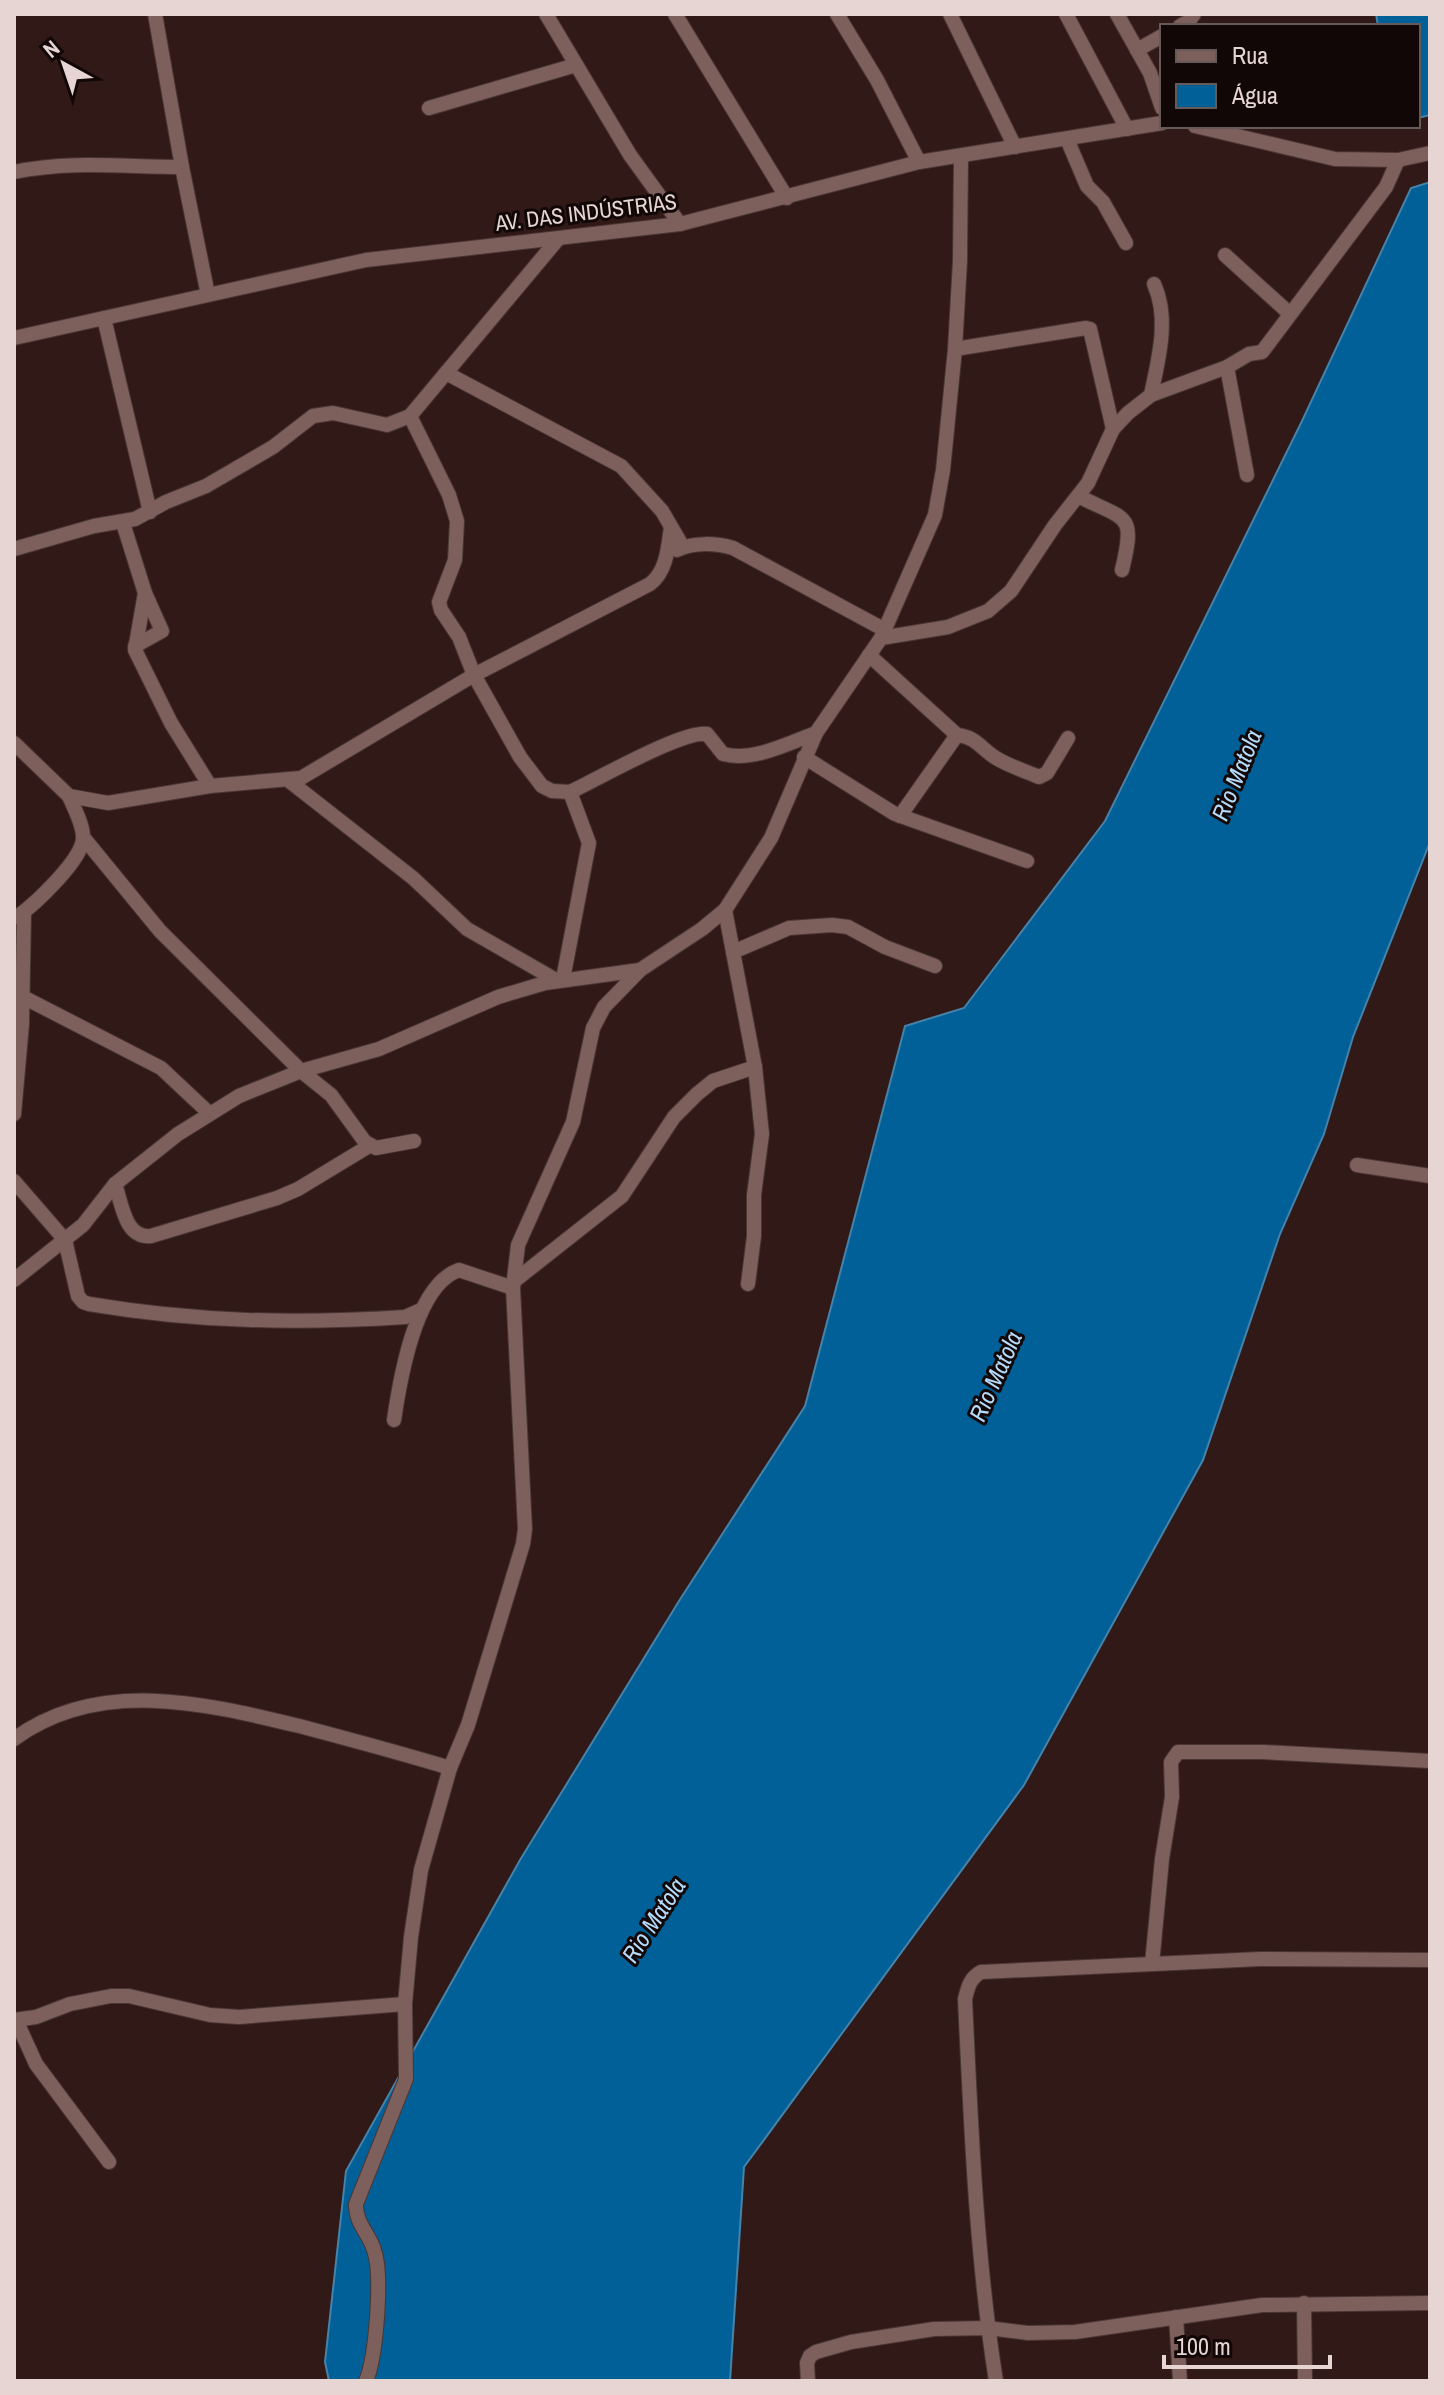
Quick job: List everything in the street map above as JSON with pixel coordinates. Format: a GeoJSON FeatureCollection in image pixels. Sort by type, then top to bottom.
{"type":"FeatureCollection","features":[{"type":"Feature","properties":{"kind":"street"},"geometry":{"type":"LineString","coordinates":[[155,14],[208,295]]}},
{"type":"Feature","properties":{"kind":"street"},"geometry":{"type":"LineString","coordinates":[[546,14],[630,155],[680,224]]}},
{"type":"Feature","properties":{"kind":"street"},"geometry":{"type":"LineString","coordinates":[[675,14],[787,198]]}},
{"type":"Feature","properties":{"kind":"street"},"geometry":{"type":"LineString","coordinates":[[837,14],[877,80],[919,162]]}},
{"type":"Feature","properties":{"kind":"street"},"geometry":{"type":"LineString","coordinates":[[950,14],[1015,147]]}},
{"type":"Feature","properties":{"kind":"street"},"geometry":{"type":"LineString","coordinates":[[1066,14],[1127,129]]}},
{"type":"Feature","properties":{"kind":"street"},"geometry":{"type":"LineString","coordinates":[[1117,14],[1150,73],[1160,102]]}},
{"type":"Feature","properties":{"kind":"street"},"geometry":{"type":"LineString","coordinates":[[1137,50],[1160,37]]}},
{"type":"Feature","properties":{"kind":"street"},"geometry":{"type":"LineString","coordinates":[[429,108],[576,65]]}},
{"type":"Feature","properties":{"kind":"street","name":"AV. DAS INDÚSTRIAS"},"geometry":{"type":"LineString","coordinates":[[14,338],[366,260],[680,224],[919,162],[1160,123]]}},
{"type":"Feature","properties":{"kind":"street"},"geometry":{"type":"LineString","coordinates":[[1203,128],[1335,159],[1398,160],[1430,153]]}},
{"type":"Feature","properties":{"kind":"street"},"geometry":{"type":"LineString","coordinates":[[1067,139],[1087,186],[1103,202],[1126,243]]}},
{"type":"Feature","properties":{"kind":"street"},"geometry":{"type":"LineString","coordinates":[[366,2381],[372,2367],[378,2289],[377,2258],[356,2214],[356,2204],[406,2079],[405,2004],[421,1870],[450,1768],[468,1725],[523,1544],[513,1285],[518,1245],[573,1122],[593,1028],[604,1007],[640,970],[725,910],[771,838],[816,733],[883,634],[935,515],[943,470],[955,349],[961,156]]}},
{"type":"Feature","properties":{"kind":"street"},"geometry":{"type":"LineString","coordinates":[[667,557],[683,547],[717,543],[733,548],[883,634],[948,627],[988,611],[1011,591],[1055,525],[1088,483],[1113,429],[1151,395],[1227,367],[1249,354],[1262,352],[1386,187],[1398,160]]}},
{"type":"Feature","properties":{"kind":"street"},"geometry":{"type":"LineString","coordinates":[[14,172],[76,163],[182,167]]}},
{"type":"Feature","properties":{"kind":"street"},"geometry":{"type":"LineString","coordinates":[[14,549],[94,526],[123,523],[150,512],[219,479],[273,447],[313,416],[333,413],[387,425],[410,416],[558,239]]}},
{"type":"Feature","properties":{"kind":"street"},"geometry":{"type":"LineString","coordinates":[[1225,255],[1289,313]]}},
{"type":"Feature","properties":{"kind":"street"},"geometry":{"type":"LineString","coordinates":[[1151,395],[1161,348],[1161,306],[1154,284]]}},
{"type":"Feature","properties":{"kind":"street"},"geometry":{"type":"LineString","coordinates":[[104,318],[150,512]]}},
{"type":"Feature","properties":{"kind":"street"},"geometry":{"type":"LineString","coordinates":[[955,349],[1090,329],[1113,429]]}},
{"type":"Feature","properties":{"kind":"street"},"geometry":{"type":"LineString","coordinates":[[1227,367],[1247,475]]}},
{"type":"Feature","properties":{"kind":"street"},"geometry":{"type":"LineString","coordinates":[[446,373],[563,433],[593,453],[613,460],[649,495],[683,547]]}},
{"type":"Feature","properties":{"kind":"street"},"geometry":{"type":"LineString","coordinates":[[410,416],[449,495],[457,521],[455,560],[439,606],[459,637],[474,675],[520,757],[542,786],[552,791],[570,792],[695,734],[707,734],[723,754],[734,756],[762,752],[816,733]]}},
{"type":"Feature","properties":{"kind":"street"},"geometry":{"type":"LineString","coordinates":[[1078,496],[1122,519],[1129,527],[1130,536],[1122,570]]}},
{"type":"Feature","properties":{"kind":"street"},"geometry":{"type":"LineString","coordinates":[[123,523],[145,593],[162,631],[160,635],[135,646]]}},
{"type":"Feature","properties":{"kind":"street"},"geometry":{"type":"LineString","coordinates":[[69,796],[108,803],[210,786],[288,780],[307,775],[474,675],[650,584],[659,575],[667,557],[671,527]]}},
{"type":"Feature","properties":{"kind":"street"},"geometry":{"type":"LineString","coordinates":[[145,593],[135,646],[140,664],[171,723],[210,786]]}},
{"type":"Feature","properties":{"kind":"street"},"geometry":{"type":"LineString","coordinates":[[869,655],[957,735],[968,736],[981,743],[995,758],[1039,777],[1047,773],[1068,738]]}},
{"type":"Feature","properties":{"kind":"street"},"geometry":{"type":"LineString","coordinates":[[900,816],[957,735]]}},
{"type":"Feature","properties":{"kind":"street"},"geometry":{"type":"LineString","coordinates":[[14,743],[69,796],[83,837],[160,931],[301,1071],[331,1095],[369,1146],[376,1148],[414,1141]]}},
{"type":"Feature","properties":{"kind":"street"},"geometry":{"type":"LineString","coordinates":[[804,757],[900,816],[1027,861]]}},
{"type":"Feature","properties":{"kind":"street"},"geometry":{"type":"LineString","coordinates":[[288,780],[413,878],[467,929],[559,980]]}},
{"type":"Feature","properties":{"kind":"street"},"geometry":{"type":"LineString","coordinates":[[559,980],[589,843],[570,792]]}},
{"type":"Feature","properties":{"kind":"street"},"geometry":{"type":"LineString","coordinates":[[14,1114],[23,997],[19,916],[70,863],[81,847],[83,837]]}},
{"type":"Feature","properties":{"kind":"street"},"geometry":{"type":"LineString","coordinates":[[725,910],[755,1067],[762,1145],[754,1195],[754,1236],[748,1284]]}},
{"type":"Feature","properties":{"kind":"street"},"geometry":{"type":"LineString","coordinates":[[733,952],[789,928],[832,925],[848,927],[885,947],[935,966]]}},
{"type":"Feature","properties":{"kind":"street"},"geometry":{"type":"LineString","coordinates":[[14,1280],[83,1225],[115,1184],[178,1134],[239,1096],[301,1071],[379,1049],[498,997],[559,980],[640,970]]}},
{"type":"Feature","properties":{"kind":"street"},"geometry":{"type":"LineString","coordinates":[[23,997],[161,1068],[209,1113]]}},
{"type":"Feature","properties":{"kind":"street"},"geometry":{"type":"LineString","coordinates":[[513,1285],[622,1196],[665,1128],[697,1094],[713,1081],[755,1067]]}},
{"type":"Feature","properties":{"kind":"street"},"geometry":{"type":"LineString","coordinates":[[115,1184],[130,1228],[139,1235],[151,1236],[277,1198],[369,1146]]}},
{"type":"Feature","properties":{"kind":"street"},"geometry":{"type":"LineString","coordinates":[[1357,1165],[1430,1176]]}},
{"type":"Feature","properties":{"kind":"street"},"geometry":{"type":"LineString","coordinates":[[14,1181],[65,1240],[78,1296],[89,1304],[193,1319],[262,1322],[405,1317],[421,1310]]}},
{"type":"Feature","properties":{"kind":"street"},"geometry":{"type":"LineString","coordinates":[[394,1420],[404,1360],[421,1310],[439,1285],[449,1274],[459,1270],[513,1285]]}},
{"type":"Feature","properties":{"kind":"street"},"geometry":{"type":"LineString","coordinates":[[14,1739],[44,1720],[72,1709],[118,1700],[169,1701],[215,1706],[266,1718],[450,1768]]}},
{"type":"Feature","properties":{"kind":"street"},"geometry":{"type":"LineString","coordinates":[[1152,1964],[1162,1859],[1172,1797],[1171,1762],[1178,1752],[1263,1752],[1430,1761]]}},
{"type":"Feature","properties":{"kind":"street"},"geometry":{"type":"LineString","coordinates":[[996,2381],[988,2328],[970,2102],[965,1999],[974,1976],[981,1972],[1260,1959],[1430,1960]]}},
{"type":"Feature","properties":{"kind":"street"},"geometry":{"type":"LineString","coordinates":[[109,2162],[36,2064],[15,2020],[111,1996],[129,1996],[210,2015],[239,2017],[405,2004]]}},
{"type":"Feature","properties":{"kind":"street"},"geometry":{"type":"LineString","coordinates":[[1304,2303],[1305,2381]]}},
{"type":"Feature","properties":{"kind":"street"},"geometry":{"type":"LineString","coordinates":[[808,2381],[807,2363],[810,2356],[828,2348],[934,2329],[1075,2332],[1262,2305],[1430,2303]]}},
{"type":"Feature","properties":{"kind":"street"},"geometry":{"type":"LineString","coordinates":[[1176,2317],[1180,2381]]}},
{"type":"Feature","properties":{"kind":"water"},"geometry":{"type":"Polygon","coordinates":[[[1376,14],[1430,14],[1430,115],[1420,118],[1420,24],[1378,24],[1376,14]]]}},
{"type":"Feature","properties":{"kind":"water","name":"Rio Matola"},"geometry":{"type":"Polygon","coordinates":[[[1430,182],[1430,842],[1353,1037],[1324,1134],[1280,1234],[1203,1460],[1024,1785],[744,2167],[730,2381],[329,2381],[325,2362],[346,2171],[520,1860],[679,1601],[805,1406],[905,1026],[964,1008],[1105,821],[1302,421],[1411,188],[1430,182]]]}}]}
